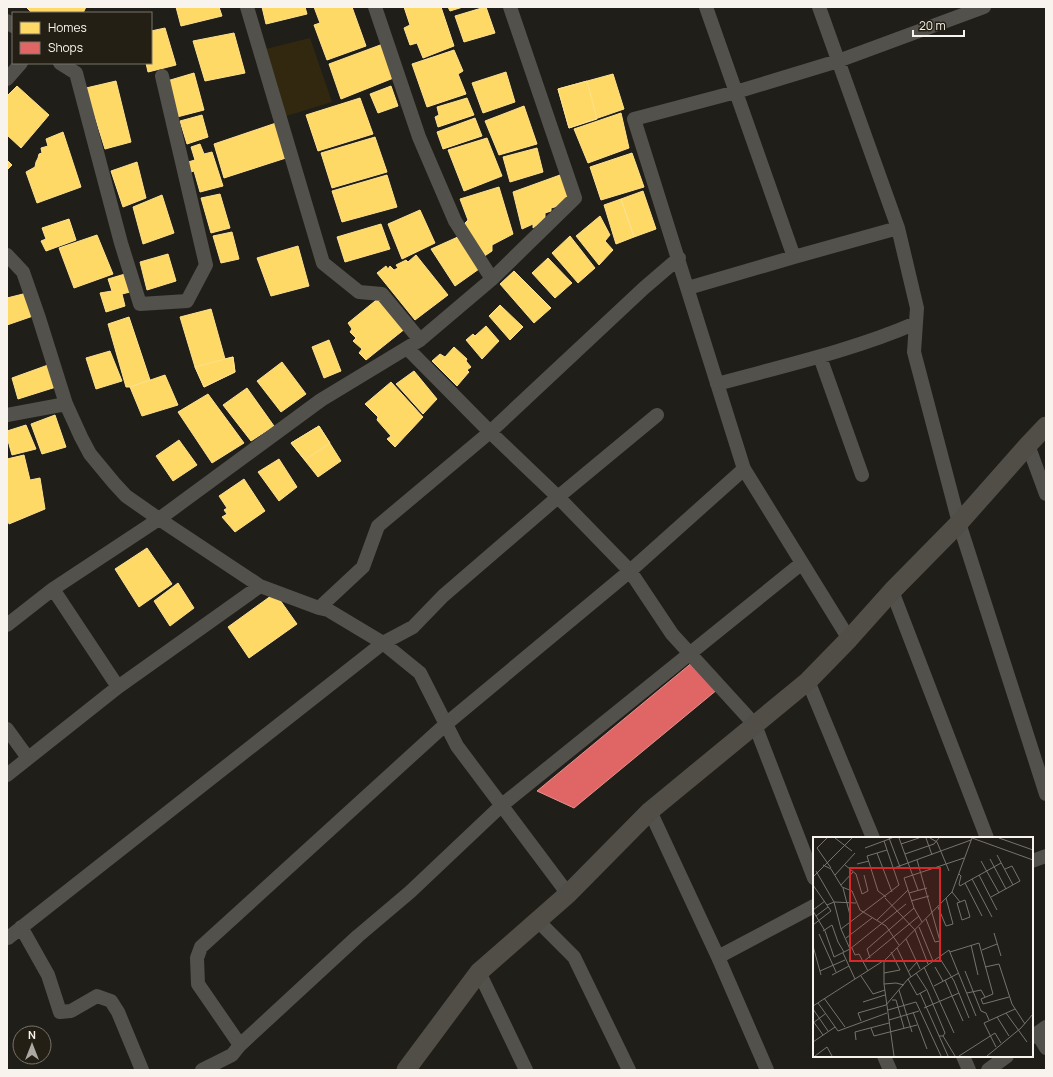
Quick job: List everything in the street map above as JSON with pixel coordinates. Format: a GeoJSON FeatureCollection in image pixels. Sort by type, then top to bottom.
{"type":"FeatureCollection","features":[{"type":"Feature","properties":{"kind":"main road"},"geometry":{"type":"LineString","coordinates":[[406,1070],[479,972],[568,894],[650,811],[808,681],[849,639],[892,591],[959,523],[1046,426]]}},
{"type":"Feature","properties":{"kind":"street"},"geometry":{"type":"LineString","coordinates":[[246,7],[324,263],[359,292],[382,294],[420,340]]}},
{"type":"Feature","properties":{"kind":"street"},"geometry":{"type":"LineString","coordinates":[[375,7],[420,137],[455,221],[492,279]]}},
{"type":"Feature","properties":{"kind":"street"},"geometry":{"type":"LineString","coordinates":[[7,625],[53,590],[159,519],[321,400],[420,340],[492,279],[575,198],[510,7]]}},
{"type":"Feature","properties":{"kind":"street"},"geometry":{"type":"LineString","coordinates":[[706,7],[794,257]]}},
{"type":"Feature","properties":{"kind":"street"},"geometry":{"type":"LineString","coordinates":[[819,7],[898,228],[917,308],[914,352],[959,523],[1046,794]]}},
{"type":"Feature","properties":{"kind":"street"},"geometry":{"type":"LineString","coordinates":[[849,639],[744,469],[634,119],[736,92],[838,61],[984,7]]}},
{"type":"Feature","properties":{"kind":"street"},"geometry":{"type":"LineString","coordinates":[[7,79],[20,64]]}},
{"type":"Feature","properties":{"kind":"street"},"geometry":{"type":"LineString","coordinates":[[62,64],[76,73],[121,243],[140,304],[187,301],[206,265],[162,76]]}},
{"type":"Feature","properties":{"kind":"street"},"geometry":{"type":"LineString","coordinates":[[688,288],[898,228]]}},
{"type":"Feature","properties":{"kind":"street"},"geometry":{"type":"LineString","coordinates":[[7,255],[23,272],[66,404],[90,454],[102,470],[126,496],[260,586],[328,610],[383,643],[420,673],[457,746],[568,894]]}},
{"type":"Feature","properties":{"kind":"street"},"geometry":{"type":"LineString","coordinates":[[319,608],[364,567],[378,526],[490,432],[678,258]]}},
{"type":"Feature","properties":{"kind":"street"},"geometry":{"type":"LineString","coordinates":[[718,384],[820,357],[916,323]]}},
{"type":"Feature","properties":{"kind":"street"},"geometry":{"type":"LineString","coordinates":[[407,348],[490,432],[558,497],[630,571],[672,634],[754,725],[813,875]]}},
{"type":"Feature","properties":{"kind":"street"},"geometry":{"type":"LineString","coordinates":[[820,357],[862,475]]}},
{"type":"Feature","properties":{"kind":"street"},"geometry":{"type":"LineString","coordinates":[[7,415],[66,404]]}},
{"type":"Feature","properties":{"kind":"street"},"geometry":{"type":"LineString","coordinates":[[7,937],[383,643],[413,627],[443,596],[558,497],[657,415]]}},
{"type":"Feature","properties":{"kind":"street"},"geometry":{"type":"LineString","coordinates":[[1028,445],[1046,494]]}},
{"type":"Feature","properties":{"kind":"street"},"geometry":{"type":"LineString","coordinates":[[240,1045],[198,984],[197,958],[202,947],[446,724],[630,571],[744,469]]}},
{"type":"Feature","properties":{"kind":"street"},"geometry":{"type":"LineString","coordinates":[[202,1070],[232,1055],[240,1045],[358,936],[410,892],[502,805],[802,563]]}},
{"type":"Feature","properties":{"kind":"street"},"geometry":{"type":"LineString","coordinates":[[7,775],[118,687],[260,586]]}},
{"type":"Feature","properties":{"kind":"street"},"geometry":{"type":"LineString","coordinates":[[53,590],[118,687]]}},
{"type":"Feature","properties":{"kind":"street"},"geometry":{"type":"LineString","coordinates":[[892,591],[987,837]]}},
{"type":"Feature","properties":{"kind":"street"},"geometry":{"type":"LineString","coordinates":[[808,681],[873,837]]}},
{"type":"Feature","properties":{"kind":"street"},"geometry":{"type":"LineString","coordinates":[[7,729],[28,758]]}},
{"type":"Feature","properties":{"kind":"street"},"geometry":{"type":"LineString","coordinates":[[650,811],[718,957],[767,1070]]}},
{"type":"Feature","properties":{"kind":"street"},"geometry":{"type":"LineString","coordinates":[[1033,861],[1046,856]]}},
{"type":"Feature","properties":{"kind":"street"},"geometry":{"type":"LineString","coordinates":[[718,957],[813,907]]}},
{"type":"Feature","properties":{"kind":"street"},"geometry":{"type":"LineString","coordinates":[[538,921],[574,957],[628,1070]]}},
{"type":"Feature","properties":{"kind":"street"},"geometry":{"type":"LineString","coordinates":[[21,927],[48,975],[60,1012],[71,1011],[97,996],[111,1001],[118,1012],[142,1070]]}},
{"type":"Feature","properties":{"kind":"street"},"geometry":{"type":"LineString","coordinates":[[479,972],[526,1070]]}},
{"type":"Feature","properties":{"kind":"street"},"geometry":{"type":"LineString","coordinates":[[1038,1032],[1046,1048]]}},
{"type":"Feature","properties":{"kind":"street"},"geometry":{"type":"LineString","coordinates":[[884,1057],[890,1070]]}},
{"type":"Feature","properties":{"kind":"street"},"geometry":{"type":"LineString","coordinates":[[963,1057],[969,1070]]}},
{"type":"Feature","properties":{"kind":"street"},"geometry":{"type":"LineString","coordinates":[[988,1070],[1006,1057]]}},
{"type":"Feature","properties":{"kind":"shaded area"},"geometry":{"type":"Polygon","coordinates":[[[310,38],[332,102],[283,117],[262,50],[310,38]]]}},
{"type":"Feature","properties":{"kind":"building: Homes"},"geometry":{"type":"Polygon","coordinates":[[[26,7],[86,7],[84,12],[31,12],[26,7]]]}},
{"type":"Feature","properties":{"kind":"building: Homes"},"geometry":{"type":"Polygon","coordinates":[[[176,7],[219,7],[222,16],[181,26],[176,7]]]}},
{"type":"Feature","properties":{"kind":"building: Homes"},"geometry":{"type":"Polygon","coordinates":[[[262,7],[305,7],[307,14],[266,24],[262,7]]]}},
{"type":"Feature","properties":{"kind":"building: Homes"},"geometry":{"type":"Polygon","coordinates":[[[314,7],[352,7],[366,46],[327,60],[314,25],[320,23],[314,7]]]}},
{"type":"Feature","properties":{"kind":"building: Homes"},"geometry":{"type":"Polygon","coordinates":[[[404,7],[441,7],[454,46],[423,58],[417,43],[410,45],[404,28],[410,25],[404,7]]]}},
{"type":"Feature","properties":{"kind":"building: Homes"},"geometry":{"type":"Polygon","coordinates":[[[448,7],[463,7],[450,11],[448,7]]]}},
{"type":"Feature","properties":{"kind":"building: Homes"},"geometry":{"type":"Polygon","coordinates":[[[486,7],[495,33],[464,42],[455,16],[486,7]]]}},
{"type":"Feature","properties":{"kind":"building: Homes"},"geometry":{"type":"Polygon","coordinates":[[[165,28],[176,65],[148,72],[146,64],[152,64],[152,31],[165,28]]]}},
{"type":"Feature","properties":{"kind":"building: Homes"},"geometry":{"type":"Polygon","coordinates":[[[234,33],[245,73],[205,81],[193,41],[234,33]]]}},
{"type":"Feature","properties":{"kind":"building: Homes"},"geometry":{"type":"Polygon","coordinates":[[[383,44],[396,77],[341,99],[329,64],[383,44]]]}},
{"type":"Feature","properties":{"kind":"building: Homes"},"geometry":{"type":"Polygon","coordinates":[[[454,50],[463,71],[458,74],[466,94],[427,107],[412,64],[454,50]]]}},
{"type":"Feature","properties":{"kind":"building: Homes"},"geometry":{"type":"Polygon","coordinates":[[[506,72],[515,102],[483,113],[472,83],[506,72]]]}},
{"type":"Feature","properties":{"kind":"building: Homes"},"geometry":{"type":"Polygon","coordinates":[[[194,73],[204,110],[177,117],[167,81],[194,73]]]}},
{"type":"Feature","properties":{"kind":"building: Homes"},"geometry":{"type":"Polygon","coordinates":[[[613,74],[624,109],[569,128],[558,89],[613,74]]]}},
{"type":"Feature","properties":{"kind":"building: Homes"},"geometry":{"type":"Polygon","coordinates":[[[116,81],[131,142],[105,149],[86,88],[116,81]]]}},
{"type":"Feature","properties":{"kind":"building: Homes"},"geometry":{"type":"Polygon","coordinates":[[[587,81],[597,119],[569,128],[558,89],[587,81]]]}},
{"type":"Feature","properties":{"kind":"building: Homes"},"geometry":{"type":"Polygon","coordinates":[[[17,86],[49,115],[21,148],[7,135],[7,96],[17,86]]]}},
{"type":"Feature","properties":{"kind":"building: Homes"},"geometry":{"type":"Polygon","coordinates":[[[391,86],[398,106],[378,113],[370,94],[391,86]]]}},
{"type":"Feature","properties":{"kind":"building: Homes"},"geometry":{"type":"Polygon","coordinates":[[[360,98],[373,134],[318,151],[306,115],[360,98]]]}},
{"type":"Feature","properties":{"kind":"building: Homes"},"geometry":{"type":"Polygon","coordinates":[[[467,98],[474,115],[438,127],[435,117],[439,115],[437,107],[467,98]]]}},
{"type":"Feature","properties":{"kind":"building: Homes"},"geometry":{"type":"Polygon","coordinates":[[[524,106],[537,144],[499,155],[485,121],[524,106]]]}},
{"type":"Feature","properties":{"kind":"building: Homes"},"geometry":{"type":"Polygon","coordinates":[[[621,113],[629,148],[588,163],[574,129],[621,113]]]}},
{"type":"Feature","properties":{"kind":"building: Homes"},"geometry":{"type":"Polygon","coordinates":[[[202,115],[208,137],[187,144],[180,121],[202,115]]]}},
{"type":"Feature","properties":{"kind":"building: Homes"},"geometry":{"type":"Polygon","coordinates":[[[475,118],[482,136],[443,149],[437,132],[475,118]]]}},
{"type":"Feature","properties":{"kind":"building: Homes"},"geometry":{"type":"Polygon","coordinates":[[[279,122],[289,157],[224,178],[214,144],[279,122]]]}},
{"type":"Feature","properties":{"kind":"building: Homes"},"geometry":{"type":"Polygon","coordinates":[[[63,132],[81,187],[37,203],[26,172],[35,167],[39,154],[42,153],[41,148],[48,146],[46,139],[63,132]]]}},
{"type":"Feature","properties":{"kind":"building: Homes"},"geometry":{"type":"Polygon","coordinates":[[[375,137],[387,172],[332,188],[321,153],[375,137]]]}},
{"type":"Feature","properties":{"kind":"building: Homes"},"geometry":{"type":"Polygon","coordinates":[[[487,138],[502,176],[464,191],[448,150],[487,138]]]}},
{"type":"Feature","properties":{"kind":"building: Homes"},"geometry":{"type":"Polygon","coordinates":[[[200,144],[204,154],[212,152],[223,186],[200,192],[194,171],[191,172],[188,162],[195,160],[191,147],[200,144]]]}},
{"type":"Feature","properties":{"kind":"building: Homes"},"geometry":{"type":"Polygon","coordinates":[[[537,148],[543,172],[510,182],[503,157],[537,148]]]}},
{"type":"Feature","properties":{"kind":"building: Homes"},"geometry":{"type":"Polygon","coordinates":[[[632,153],[644,187],[601,200],[590,167],[632,153]]]}},
{"type":"Feature","properties":{"kind":"building: Homes"},"geometry":{"type":"Polygon","coordinates":[[[7,160],[12,165],[7,170],[7,160]]]}},
{"type":"Feature","properties":{"kind":"building: Homes"},"geometry":{"type":"Polygon","coordinates":[[[137,162],[146,198],[123,207],[111,171],[137,162]]]}},
{"type":"Feature","properties":{"kind":"building: Homes"},"geometry":{"type":"Polygon","coordinates":[[[387,175],[397,207],[342,222],[332,191],[387,175]]]}},
{"type":"Feature","properties":{"kind":"building: Homes"},"geometry":{"type":"Polygon","coordinates":[[[560,175],[570,197],[566,204],[551,208],[551,211],[545,213],[545,219],[533,228],[533,224],[522,229],[513,192],[560,175]]]}},
{"type":"Feature","properties":{"kind":"building: Homes"},"geometry":{"type":"Polygon","coordinates":[[[499,187],[513,234],[492,245],[492,251],[483,257],[464,227],[468,220],[460,199],[499,187]]]}},
{"type":"Feature","properties":{"kind":"building: Homes"},"geometry":{"type":"Polygon","coordinates":[[[643,191],[656,229],[634,237],[621,199],[643,191]]]}},
{"type":"Feature","properties":{"kind":"building: Homes"},"geometry":{"type":"Polygon","coordinates":[[[220,194],[230,228],[211,233],[201,198],[220,194]]]}},
{"type":"Feature","properties":{"kind":"building: Homes"},"geometry":{"type":"Polygon","coordinates":[[[162,195],[174,233],[143,244],[133,207],[162,195]]]}},
{"type":"Feature","properties":{"kind":"building: Homes"},"geometry":{"type":"Polygon","coordinates":[[[621,199],[634,237],[616,244],[604,205],[621,199]]]}},
{"type":"Feature","properties":{"kind":"building: Homes"},"geometry":{"type":"Polygon","coordinates":[[[420,210],[435,243],[402,259],[388,224],[420,210]]]}},
{"type":"Feature","properties":{"kind":"building: Homes"},"geometry":{"type":"Polygon","coordinates":[[[600,216],[610,235],[605,241],[613,250],[599,265],[576,236],[600,216]]]}},
{"type":"Feature","properties":{"kind":"building: Homes"},"geometry":{"type":"Polygon","coordinates":[[[69,219],[76,240],[46,251],[41,241],[46,239],[42,228],[69,219]]]}},
{"type":"Feature","properties":{"kind":"building: Homes"},"geometry":{"type":"Polygon","coordinates":[[[381,224],[390,249],[345,262],[337,237],[381,224]]]}},
{"type":"Feature","properties":{"kind":"building: Homes"},"geometry":{"type":"Polygon","coordinates":[[[232,232],[239,259],[221,263],[213,236],[232,232]]]}},
{"type":"Feature","properties":{"kind":"building: Homes"},"geometry":{"type":"Polygon","coordinates":[[[97,235],[113,274],[74,288],[59,248],[97,235]]]}},
{"type":"Feature","properties":{"kind":"building: Homes"},"geometry":{"type":"Polygon","coordinates":[[[460,236],[479,269],[455,286],[431,249],[460,236]]]}},
{"type":"Feature","properties":{"kind":"building: Homes"},"geometry":{"type":"Polygon","coordinates":[[[570,236],[595,268],[578,283],[552,253],[570,236]]]}},
{"type":"Feature","properties":{"kind":"building: Homes"},"geometry":{"type":"Polygon","coordinates":[[[298,246],[309,286],[271,296],[257,258],[298,246]]]}},
{"type":"Feature","properties":{"kind":"building: Homes"},"geometry":{"type":"Polygon","coordinates":[[[168,254],[176,281],[147,290],[140,262],[168,254]]]}},
{"type":"Feature","properties":{"kind":"building: Homes"},"geometry":{"type":"Polygon","coordinates":[[[416,255],[448,295],[415,320],[377,273],[386,266],[388,269],[390,266],[394,270],[398,268],[396,265],[406,260],[408,262],[416,255]]]}},
{"type":"Feature","properties":{"kind":"building: Homes"},"geometry":{"type":"Polygon","coordinates":[[[548,258],[572,283],[555,298],[532,273],[548,258]]]}},
{"type":"Feature","properties":{"kind":"building: Homes"},"geometry":{"type":"Polygon","coordinates":[[[514,271],[551,308],[534,323],[500,284],[514,271]]]}},
{"type":"Feature","properties":{"kind":"building: Homes"},"geometry":{"type":"Polygon","coordinates":[[[125,274],[130,292],[122,294],[125,306],[106,312],[100,293],[112,291],[108,279],[125,274]]]}},
{"type":"Feature","properties":{"kind":"building: Homes"},"geometry":{"type":"Polygon","coordinates":[[[27,293],[36,315],[7,325],[7,298],[27,293]]]}},
{"type":"Feature","properties":{"kind":"building: Homes"},"geometry":{"type":"Polygon","coordinates":[[[380,297],[406,328],[366,360],[359,353],[362,349],[353,341],[356,338],[350,332],[352,329],[348,323],[380,297]]]}},
{"type":"Feature","properties":{"kind":"building: Homes"},"geometry":{"type":"Polygon","coordinates":[[[500,305],[523,327],[510,340],[489,316],[500,305]]]}},
{"type":"Feature","properties":{"kind":"building: Homes"},"geometry":{"type":"Polygon","coordinates":[[[211,309],[225,359],[233,357],[235,372],[204,387],[195,367],[180,317],[211,309]]]}},
{"type":"Feature","properties":{"kind":"building: Homes"},"geometry":{"type":"Polygon","coordinates":[[[129,317],[150,380],[126,387],[108,324],[129,317]]]}},
{"type":"Feature","properties":{"kind":"building: Homes"},"geometry":{"type":"Polygon","coordinates":[[[486,326],[499,341],[482,359],[466,340],[473,334],[475,336],[486,326]]]}},
{"type":"Feature","properties":{"kind":"building: Homes"},"geometry":{"type":"Polygon","coordinates":[[[329,340],[341,371],[324,378],[312,347],[329,340]]]}},
{"type":"Feature","properties":{"kind":"building: Homes"},"geometry":{"type":"Polygon","coordinates":[[[454,347],[467,359],[466,361],[471,367],[467,370],[469,372],[457,386],[432,361],[440,354],[445,357],[454,347]]]}},
{"type":"Feature","properties":{"kind":"building: Homes"},"geometry":{"type":"Polygon","coordinates":[[[110,351],[122,381],[96,389],[86,358],[110,351]]]}},
{"type":"Feature","properties":{"kind":"building: Homes"},"geometry":{"type":"Polygon","coordinates":[[[233,357],[235,372],[204,387],[195,367],[233,357]]]}},
{"type":"Feature","properties":{"kind":"building: Homes"},"geometry":{"type":"Polygon","coordinates":[[[282,362],[306,394],[281,412],[257,381],[282,362]]]}},
{"type":"Feature","properties":{"kind":"building: Homes"},"geometry":{"type":"Polygon","coordinates":[[[48,365],[56,387],[18,399],[12,378],[48,365]]]}},
{"type":"Feature","properties":{"kind":"building: Homes"},"geometry":{"type":"Polygon","coordinates":[[[414,371],[437,399],[423,414],[396,384],[414,371]]]}},
{"type":"Feature","properties":{"kind":"building: Homes"},"geometry":{"type":"Polygon","coordinates":[[[165,375],[178,405],[142,416],[130,387],[165,375]]]}},
{"type":"Feature","properties":{"kind":"building: Homes"},"geometry":{"type":"Polygon","coordinates":[[[391,382],[423,417],[395,447],[387,439],[391,436],[377,420],[378,417],[365,404],[391,382]]]}},
{"type":"Feature","properties":{"kind":"building: Homes"},"geometry":{"type":"Polygon","coordinates":[[[247,388],[274,426],[251,441],[223,405],[247,388]]]}},
{"type":"Feature","properties":{"kind":"building: Homes"},"geometry":{"type":"Polygon","coordinates":[[[208,394],[244,443],[212,463],[178,412],[208,394]]]}},
{"type":"Feature","properties":{"kind":"building: Homes"},"geometry":{"type":"Polygon","coordinates":[[[55,415],[66,447],[42,454],[31,424],[55,415]]]}},
{"type":"Feature","properties":{"kind":"building: Homes"},"geometry":{"type":"Polygon","coordinates":[[[26,425],[36,449],[12,455],[7,437],[7,431],[26,425]]]}},
{"type":"Feature","properties":{"kind":"building: Homes"},"geometry":{"type":"Polygon","coordinates":[[[319,426],[341,461],[318,477],[291,443],[319,426]]]}},
{"type":"Feature","properties":{"kind":"building: Homes"},"geometry":{"type":"Polygon","coordinates":[[[319,426],[330,443],[305,460],[291,443],[319,426]]]}},
{"type":"Feature","properties":{"kind":"building: Homes"},"geometry":{"type":"Polygon","coordinates":[[[179,440],[197,465],[173,481],[156,456],[179,440]]]}},
{"type":"Feature","properties":{"kind":"building: Homes"},"geometry":{"type":"Polygon","coordinates":[[[24,455],[30,480],[40,478],[45,509],[9,524],[7,516],[7,459],[24,455]]]}},
{"type":"Feature","properties":{"kind":"building: Homes"},"geometry":{"type":"Polygon","coordinates":[[[279,459],[297,487],[279,501],[258,472],[279,459]]]}},
{"type":"Feature","properties":{"kind":"building: Homes"},"geometry":{"type":"Polygon","coordinates":[[[244,479],[265,511],[235,532],[222,517],[227,514],[224,510],[227,508],[219,496],[244,479]]]}},
{"type":"Feature","properties":{"kind":"building: Homes"},"geometry":{"type":"Polygon","coordinates":[[[147,548],[172,584],[139,607],[115,569],[147,548]]]}},
{"type":"Feature","properties":{"kind":"building: Homes"},"geometry":{"type":"Polygon","coordinates":[[[178,583],[194,608],[170,626],[154,601],[178,583]]]}},
{"type":"Feature","properties":{"kind":"building: Homes"},"geometry":{"type":"Polygon","coordinates":[[[275,593],[297,624],[249,658],[228,627],[275,593]]]}},
{"type":"Feature","properties":{"kind":"building: Shops"},"geometry":{"type":"Polygon","coordinates":[[[694,661],[718,689],[574,808],[537,791],[694,661]]]}}]}
